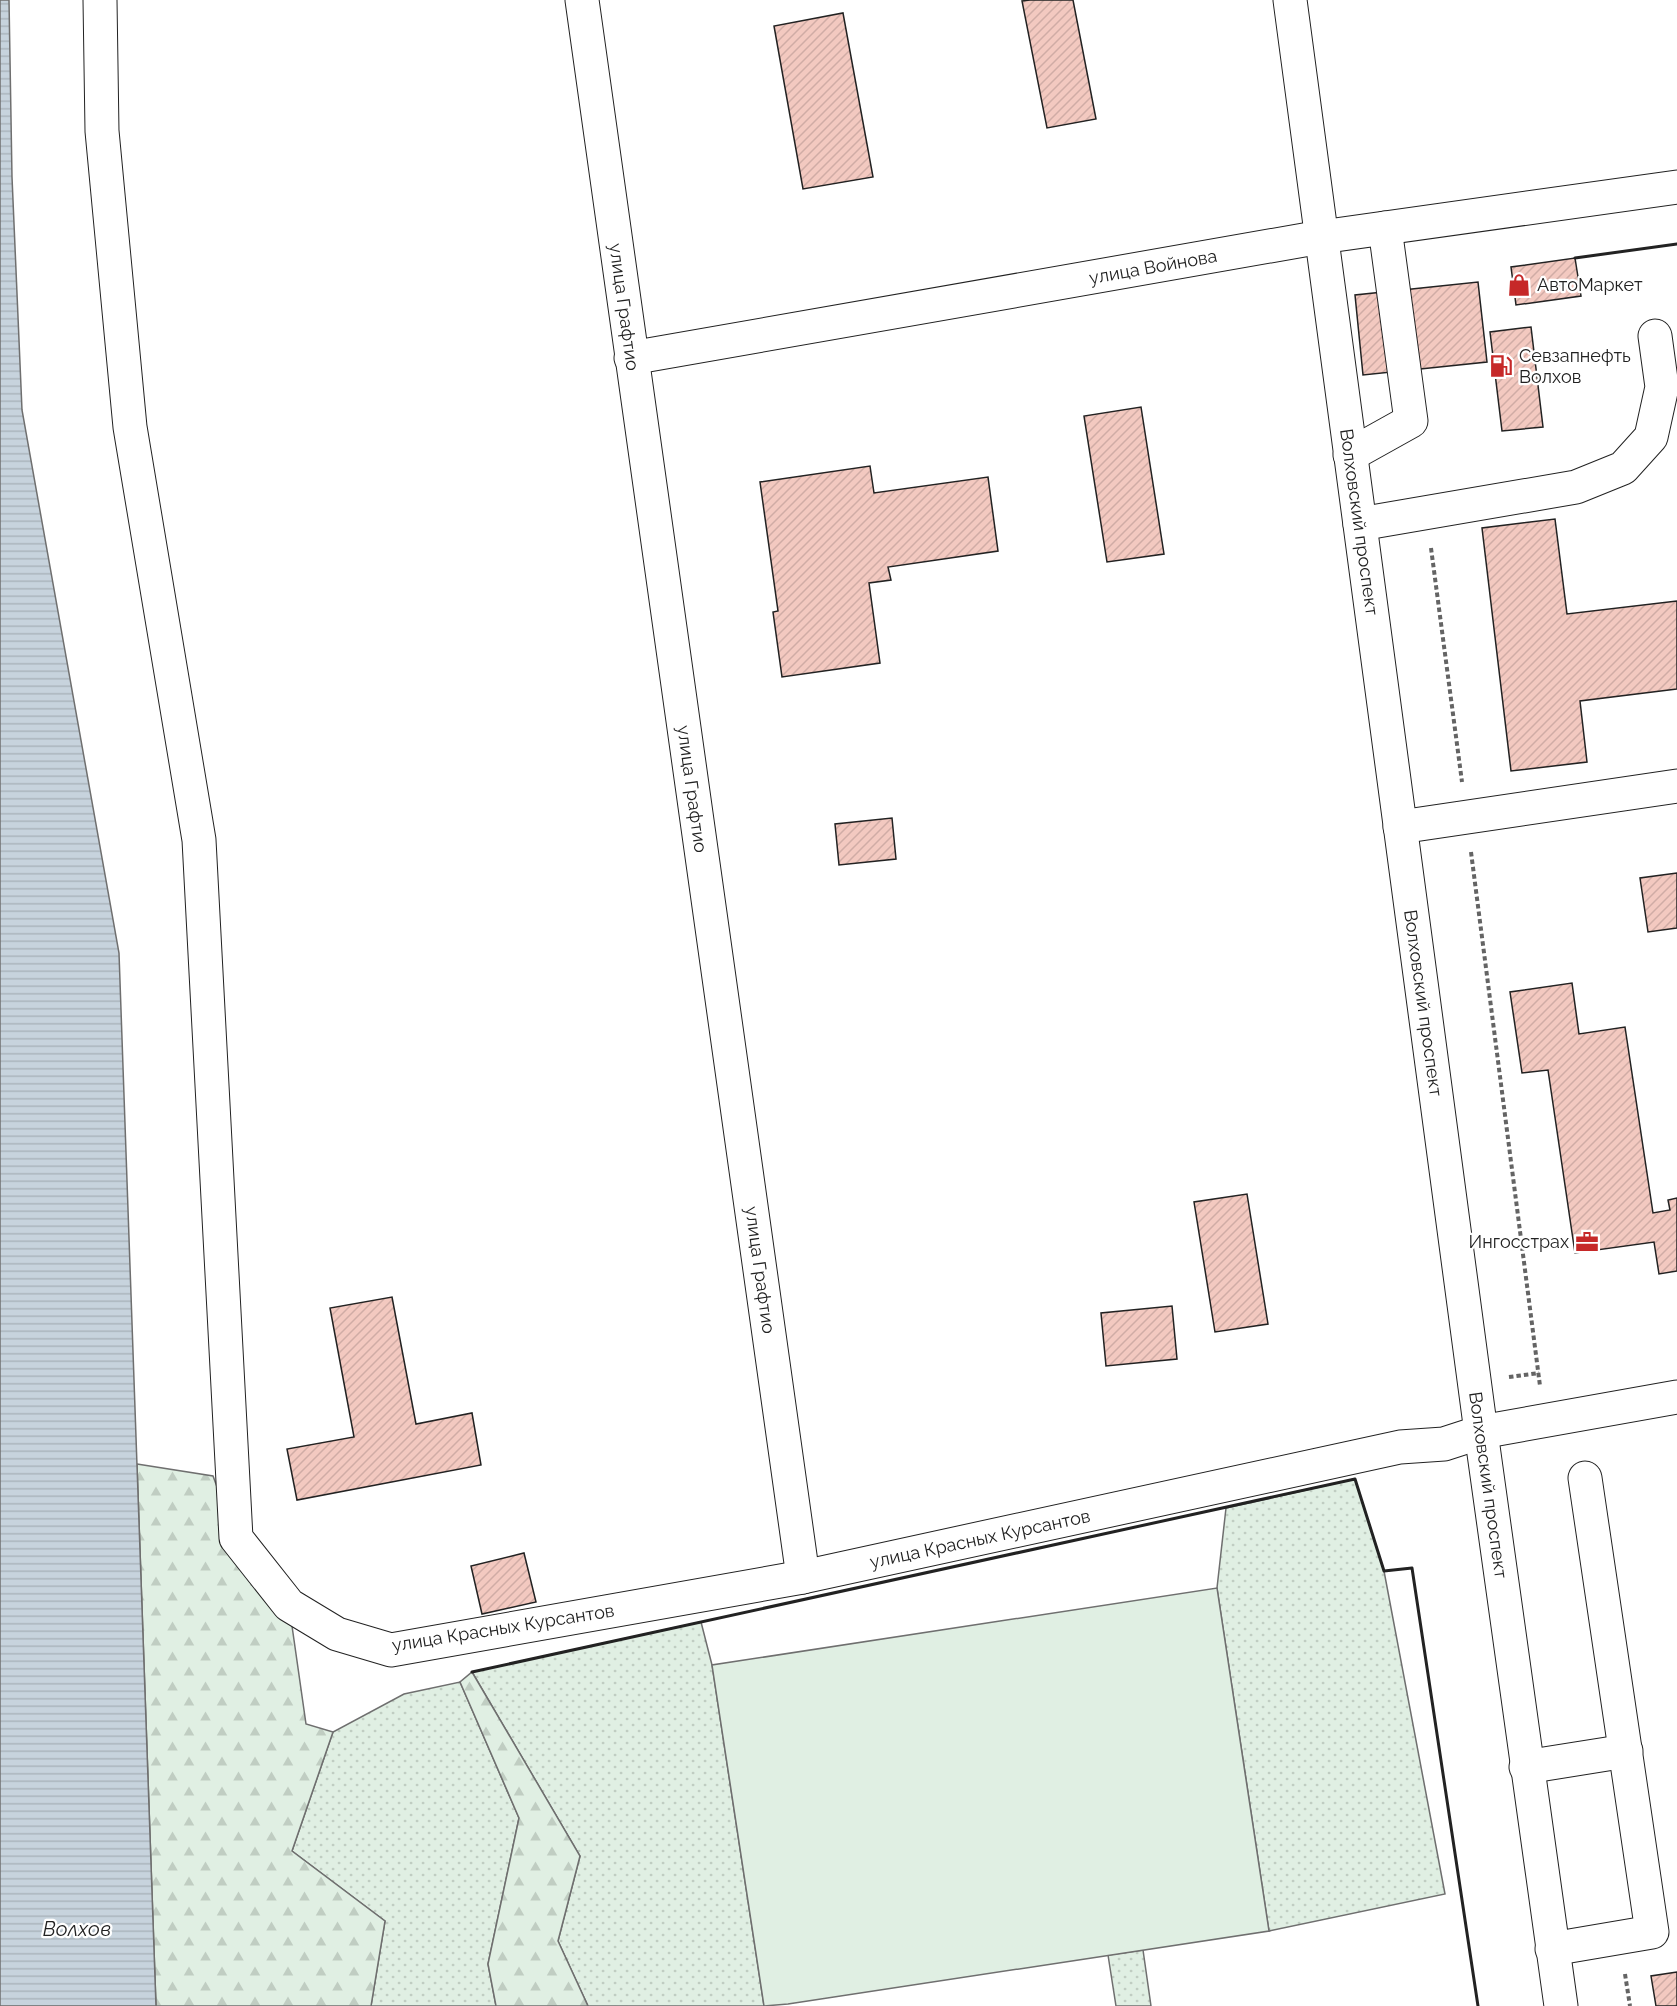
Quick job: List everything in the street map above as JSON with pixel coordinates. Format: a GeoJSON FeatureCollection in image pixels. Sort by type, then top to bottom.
{"type":"FeatureCollection","features":[{"type":"Feature","properties":{"kind":"street","name":"улица Красных Курсантов"},"geometry":{"type":"LineString","coordinates":[[100,0],[102,131],[130,427],[199,840],[236,1538],[289,1605],[337,1634],[392,1650],[803,1577],[1400,1447],[1444,1444],[1481,1432],[1677,1397]]}},
{"type":"Feature","properties":{"kind":"street","name":"улица Графтио"},"geometry":{"type":"LineString","coordinates":[[582,0],[803,1577]]}},
{"type":"Feature","properties":{"kind":"street","name":"Волховский проспект"},"geometry":{"type":"LineString","coordinates":[[1290,0],[1526,1767],[1561,2006]]}},
{"type":"Feature","properties":{"kind":"street","name":"улица Войнова"},"geometry":{"type":"LineString","coordinates":[[631,358],[1321,237],[1677,187]]}},
{"type":"Feature","properties":{"kind":"street"},"geometry":{"type":"LineString","coordinates":[[1350,455],[1411,422],[1385,228]]}},
{"type":"Feature","properties":{"kind":"street"},"geometry":{"type":"LineString","coordinates":[[1360,524],[1576,487],[1623,468],[1651,437],[1662,387],[1654,336]]}},
{"type":"Feature","properties":{"kind":"street"},"geometry":{"type":"LineString","coordinates":[[1400,827],[1677,786]]}},
{"type":"Feature","properties":{"kind":"street"},"geometry":{"type":"LineString","coordinates":[[1552,1949],[1664,1934],[1626,1751],[1584,1478]]}},
{"type":"Feature","properties":{"kind":"street"},"geometry":{"type":"LineString","coordinates":[[1526,1767],[1626,1751]]}},
{"type":"Feature","properties":{"kind":"path"},"geometry":{"type":"LineString","coordinates":[[1427,513],[1545,1421]]}},
{"type":"Feature","properties":{"kind":"green space"},"geometry":{"type":"Polygon","coordinates":[[[137,1464],[213,1476],[236,1538],[289,1605],[306,1724],[333,1732],[292,1851],[385,1921],[371,2006],[156,2006],[137,1464]]]}},
{"type":"Feature","properties":{"kind":"green space"},"geometry":{"type":"Polygon","coordinates":[[[1355,1479],[1384,1571],[1445,1894],[1269,1931],[1217,1588],[1226,1508],[1355,1479]]]}},
{"type":"Feature","properties":{"kind":"green space"},"geometry":{"type":"Polygon","coordinates":[[[1217,1588],[1269,1931],[764,2006],[712,1665],[1217,1588]]]}},
{"type":"Feature","properties":{"kind":"green space"},"geometry":{"type":"Polygon","coordinates":[[[701,1622],[712,1665],[764,2006],[588,2006],[558,1941],[580,1856],[472,1672],[701,1622]]]}},
{"type":"Feature","properties":{"kind":"green space"},"geometry":{"type":"Polygon","coordinates":[[[472,1672],[580,1856],[558,1941],[588,2006],[496,2006],[488,1964],[519,1818],[460,1682],[472,1672]]]}},
{"type":"Feature","properties":{"kind":"green space"},"geometry":{"type":"Polygon","coordinates":[[[460,1682],[519,1818],[488,1964],[496,2006],[371,2006],[385,1921],[292,1851],[333,1732],[404,1694],[460,1682]]]}},
{"type":"Feature","properties":{"kind":"green space"},"geometry":{"type":"Polygon","coordinates":[[[1143,1950],[1151,2006],[1116,2006],[1108,1955],[1143,1950]]]}},
{"type":"Feature","properties":{"kind":"water","name":"Волхов"},"geometry":{"type":"Polygon","coordinates":[[[0,0],[9,0],[12,177],[22,410],[119,953],[156,2006],[0,2006],[0,0]]]}},
{"type":"Feature","properties":{"kind":"building"},"geometry":{"type":"Polygon","coordinates":[[[1073,0],[1096,119],[1047,128],[1022,1],[1073,0]]]}},
{"type":"Feature","properties":{"kind":"building"},"geometry":{"type":"Polygon","coordinates":[[[843,13],[873,177],[803,189],[774,26],[843,13]]]}},
{"type":"Feature","properties":{"kind":"building"},"geometry":{"type":"Polygon","coordinates":[[[1575,258],[1581,296],[1516,305],[1511,267],[1575,258]]]}},
{"type":"Feature","properties":{"kind":"building"},"geometry":{"type":"Polygon","coordinates":[[[1478,282],[1487,362],[1363,375],[1355,295],[1478,282]]]}},
{"type":"Feature","properties":{"kind":"building"},"geometry":{"type":"Polygon","coordinates":[[[1531,327],[1543,427],[1502,431],[1490,332],[1531,327]]]}},
{"type":"Feature","properties":{"kind":"building"},"geometry":{"type":"Polygon","coordinates":[[[1141,407],[1164,554],[1107,562],[1084,416],[1141,407]]]}},
{"type":"Feature","properties":{"kind":"building"},"geometry":{"type":"Polygon","coordinates":[[[870,466],[874,493],[988,477],[998,551],[888,567],[891,580],[869,583],[880,663],[782,677],[773,612],[778,611],[760,482],[870,466]]]}},
{"type":"Feature","properties":{"kind":"building"},"geometry":{"type":"Polygon","coordinates":[[[1555,519],[1567,614],[1677,601],[1677,689],[1580,701],[1587,762],[1511,771],[1482,528],[1555,519]]]}},
{"type":"Feature","properties":{"kind":"building"},"geometry":{"type":"Polygon","coordinates":[[[892,818],[896,859],[839,865],[835,824],[892,818]]]}},
{"type":"Feature","properties":{"kind":"building"},"geometry":{"type":"Polygon","coordinates":[[[1677,873],[1677,928],[1648,932],[1640,878],[1677,873]]]}},
{"type":"Feature","properties":{"kind":"building"},"geometry":{"type":"Polygon","coordinates":[[[1572,983],[1579,1034],[1625,1027],[1653,1213],[1670,1210],[1668,1200],[1677,1198],[1677,1271],[1659,1274],[1654,1242],[1575,1253],[1548,1070],[1522,1073],[1510,992],[1572,983]]]}},
{"type":"Feature","properties":{"kind":"building"},"geometry":{"type":"Polygon","coordinates":[[[1247,1194],[1268,1324],[1215,1332],[1194,1202],[1247,1194]]]}},
{"type":"Feature","properties":{"kind":"building"},"geometry":{"type":"Polygon","coordinates":[[[392,1297],[416,1424],[472,1413],[481,1465],[297,1500],[287,1449],[354,1437],[330,1308],[392,1297]]]}},
{"type":"Feature","properties":{"kind":"building"},"geometry":{"type":"Polygon","coordinates":[[[1172,1306],[1177,1359],[1106,1366],[1101,1313],[1172,1306]]]}},
{"type":"Feature","properties":{"kind":"building"},"geometry":{"type":"Polygon","coordinates":[[[524,1553],[536,1602],[482,1614],[471,1566],[524,1553]]]}},
{"type":"Feature","properties":{"kind":"building"},"geometry":{"type":"Polygon","coordinates":[[[1677,1972],[1677,2006],[1656,2006],[1651,1976],[1677,1972]]]}},
{"type":"Feature","properties":{"kind":"wall"},"geometry":{"type":"LineString","coordinates":[[1575,258],[1677,244]]}},
{"type":"Feature","properties":{"kind":"wall"},"geometry":{"type":"LineString","coordinates":[[472,1672],[1355,1479],[1384,1571],[1412,1568],[1478,2006]]}},
{"type":"Feature","properties":{"kind":"place","name":"АвтоМаркет"},"geometry":{"type":"Point","coordinates":[1519,285]}},
{"type":"Feature","properties":{"kind":"place","name":"Севзапнефть Волхов"},"geometry":{"type":"Point","coordinates":[1501,366]}},
{"type":"Feature","properties":{"kind":"place","name":"Ингосстрах"},"geometry":{"type":"Point","coordinates":[1587,1242]}}]}
